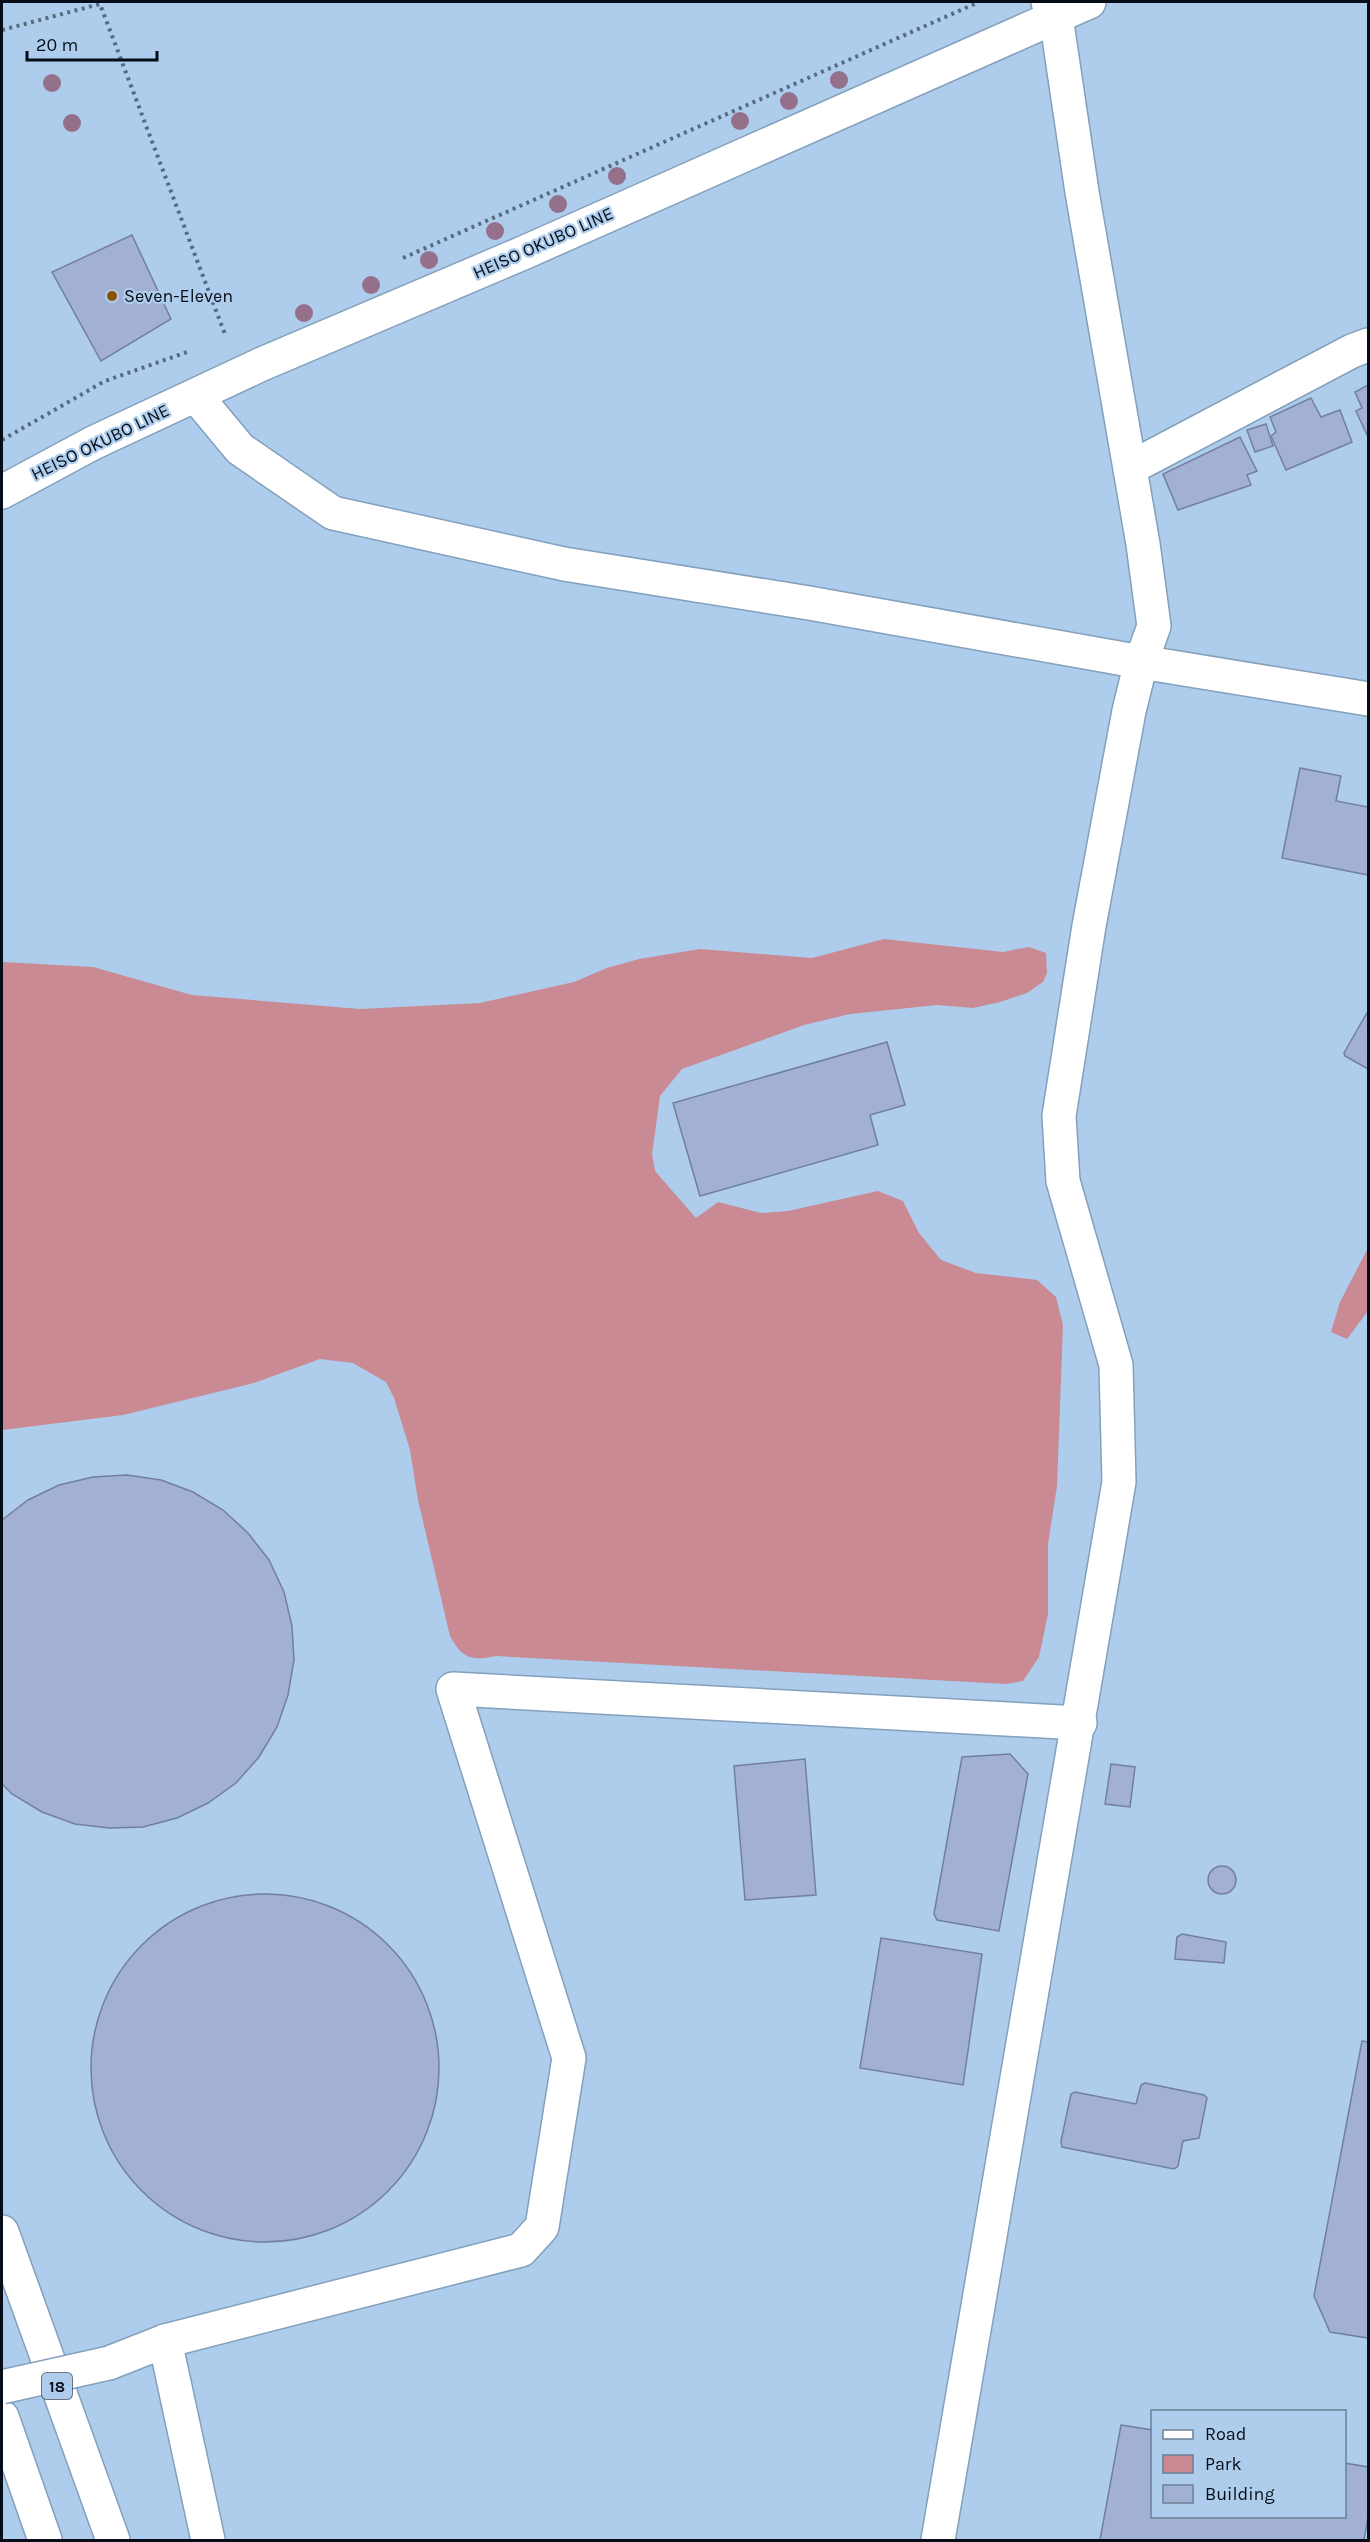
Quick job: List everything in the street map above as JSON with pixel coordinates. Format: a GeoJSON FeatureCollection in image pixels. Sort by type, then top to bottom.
{"type":"FeatureCollection","features":[{"type":"Feature","properties":{"kind":"main road","name":"HEISO OKUBO LINE"},"geometry":{"type":"LineString","coordinates":[[2,492],[93,442],[262,364],[523,253],[1052,9],[1089,2]]}},
{"type":"Feature","properties":{"kind":"main road"},"geometry":{"type":"LineString","coordinates":[[938,2541],[1080,1723],[1119,1482],[1116,1365],[1063,1181],[1059,1116],[1089,926],[1129,711],[1141,662],[1154,626],[1130,468],[1052,9]]}},
{"type":"Feature","properties":{"kind":"main road"},"geometry":{"type":"LineString","coordinates":[[1130,468],[1352,351],[1368,345]]}},
{"type":"Feature","properties":{"kind":"main road"},"geometry":{"type":"LineString","coordinates":[[196,396],[240,449],[333,513],[564,564],[809,603],[1141,662],[1368,699]]}},
{"type":"Feature","properties":{"kind":"main road"},"geometry":{"type":"LineString","coordinates":[[2,2387],[109,2363],[165,2340],[521,2250],[542,2227],[569,2058],[453,1689],[1080,1723]]}},
{"type":"Feature","properties":{"kind":"main road","name":"18"},"geometry":{"type":"LineString","coordinates":[[2,2232],[113,2541]]}},
{"type":"Feature","properties":{"kind":"main road"},"geometry":{"type":"LineString","coordinates":[[165,2340],[208,2541]]}},
{"type":"Feature","properties":{"kind":"main road"},"geometry":{"type":"LineString","coordinates":[[2,2417],[45,2541]]}},
{"type":"Feature","properties":{"kind":"path"},"geometry":{"type":"LineString","coordinates":[[393,262],[979,2]]}},
{"type":"Feature","properties":{"kind":"path"},"geometry":{"type":"LineString","coordinates":[[2,30],[100,4],[226,337]]}},
{"type":"Feature","properties":{"kind":"path"},"geometry":{"type":"LineString","coordinates":[[220,340],[234,333]]}},
{"type":"Feature","properties":{"kind":"path"},"geometry":{"type":"LineString","coordinates":[[2,440],[105,381],[191,351]]}},
{"type":"Feature","properties":{"kind":"green space"},"geometry":{"type":"Polygon","coordinates":[[[884,939],[1003,952],[1029,947],[1046,953],[1047,973],[1043,982],[1027,993],[1000,1002],[973,1008],[937,1005],[850,1014],[804,1025],[682,1069],[660,1096],[652,1154],[655,1171],[696,1218],[718,1202],[761,1213],[788,1211],[878,1191],[903,1201],[919,1233],[941,1260],[976,1273],[1037,1280],[1056,1297],[1063,1325],[1057,1486],[1048,1544],[1048,1614],[1039,1657],[1023,1681],[1006,1684],[496,1656],[474,1658],[464,1654],[450,1636],[418,1500],[410,1450],[394,1398],[386,1382],[353,1363],[320,1359],[254,1383],[123,1415],[2,1430],[2,962],[93,967],[192,995],[360,1009],[480,1003],[574,982],[607,968],[639,959],[700,949],[812,958],[884,939]]]}},
{"type":"Feature","properties":{"kind":"green space"},"geometry":{"type":"Polygon","coordinates":[[[1368,1248],[1368,1311],[1347,1339],[1331,1332],[1340,1302],[1368,1248]]]}},
{"type":"Feature","properties":{"kind":"building","name":"Seven-Eleven"},"geometry":{"type":"Polygon","coordinates":[[[132,235],[171,319],[101,361],[52,272],[132,235]]]}},
{"type":"Feature","properties":{"kind":"building"},"geometry":{"type":"Polygon","coordinates":[[[1368,385],[1368,437],[1356,411],[1362,408],[1355,392],[1368,385]]]}},
{"type":"Feature","properties":{"kind":"building"},"geometry":{"type":"Polygon","coordinates":[[[1311,398],[1321,417],[1340,410],[1352,442],[1286,470],[1271,436],[1276,432],[1270,417],[1311,398]]]}},
{"type":"Feature","properties":{"kind":"building"},"geometry":{"type":"Polygon","coordinates":[[[1266,424],[1273,446],[1255,452],[1247,430],[1266,424]]]}},
{"type":"Feature","properties":{"kind":"building"},"geometry":{"type":"Polygon","coordinates":[[[1240,437],[1257,471],[1247,475],[1251,485],[1178,510],[1163,474],[1240,437]]]}},
{"type":"Feature","properties":{"kind":"building"},"geometry":{"type":"Polygon","coordinates":[[[1300,768],[1341,776],[1336,801],[1368,807],[1368,875],[1282,858],[1300,768]]]}},
{"type":"Feature","properties":{"kind":"building"},"geometry":{"type":"Polygon","coordinates":[[[1368,1011],[1368,1069],[1345,1056],[1344,1053],[1368,1011]]]}},
{"type":"Feature","properties":{"kind":"building"},"geometry":{"type":"Polygon","coordinates":[[[887,1042],[905,1105],[870,1115],[878,1145],[700,1196],[673,1103],[887,1042]]]}},
{"type":"Feature","properties":{"kind":"building"},"geometry":{"type":"Polygon","coordinates":[[[127,1475],[161,1480],[193,1492],[223,1510],[248,1533],[269,1560],[284,1592],[292,1626],[294,1660],[288,1695],[277,1727],[259,1757],[236,1783],[208,1803],[177,1818],[143,1827],[109,1828],[75,1824],[42,1812],[12,1794],[2,1784],[2,1520],[28,1500],[59,1485],[93,1477],[127,1475]]]}},
{"type":"Feature","properties":{"kind":"building"},"geometry":{"type":"Polygon","coordinates":[[[1010,1754],[1028,1774],[999,1931],[937,1920],[934,1914],[962,1757],[1010,1754]]]}},
{"type":"Feature","properties":{"kind":"building"},"geometry":{"type":"Polygon","coordinates":[[[805,1759],[816,1895],[745,1900],[734,1766],[805,1759]]]}},
{"type":"Feature","properties":{"kind":"building"},"geometry":{"type":"Polygon","coordinates":[[[1111,1764],[1135,1767],[1130,1807],[1105,1804],[1111,1764]]]}},
{"type":"Feature","properties":{"kind":"building"},"geometry":{"type":"Polygon","coordinates":[[[1222,1866],[1232,1870],[1236,1880],[1232,1890],[1222,1894],[1212,1890],[1208,1880],[1212,1870],[1222,1866]]]}},
{"type":"Feature","properties":{"kind":"building"},"geometry":{"type":"Polygon","coordinates":[[[265,1894],[299,1898],[331,1908],[361,1924],[388,1945],[409,1972],[425,2002],[435,2034],[439,2068],[435,2102],[425,2134],[409,2164],[388,2191],[361,2212],[331,2228],[299,2238],[265,2242],[231,2238],[199,2228],[169,2212],[142,2191],[121,2164],[105,2134],[95,2102],[91,2068],[95,2034],[105,2002],[121,1972],[142,1945],[169,1924],[199,1908],[231,1898],[265,1894]]]}},
{"type":"Feature","properties":{"kind":"building"},"geometry":{"type":"Polygon","coordinates":[[[1182,1934],[1226,1942],[1224,1963],[1175,1959],[1177,1937],[1182,1934]]]}},
{"type":"Feature","properties":{"kind":"building"},"geometry":{"type":"Polygon","coordinates":[[[881,1938],[982,1954],[963,2085],[860,2068],[881,1938]]]}},
{"type":"Feature","properties":{"kind":"building"},"geometry":{"type":"Polygon","coordinates":[[[1362,2041],[1368,2042],[1368,2338],[1330,2332],[1314,2296],[1362,2041]]]}},
{"type":"Feature","properties":{"kind":"building"},"geometry":{"type":"Polygon","coordinates":[[[1145,2083],[1204,2095],[1207,2098],[1199,2138],[1183,2141],[1178,2166],[1174,2169],[1062,2147],[1061,2141],[1071,2094],[1075,2092],[1136,2104],[1141,2085],[1145,2083]]]}},
{"type":"Feature","properties":{"kind":"building"},"geometry":{"type":"Polygon","coordinates":[[[1121,2425],[1151,2430],[1151,2518],[1346,2518],[1346,2463],[1368,2467],[1368,2517],[1364,2540],[1100,2540],[1121,2425]]]}},
{"type":"Feature","properties":{"kind":"place","name":"Seven-Eleven"},"geometry":{"type":"Point","coordinates":[112,296]}}]}
